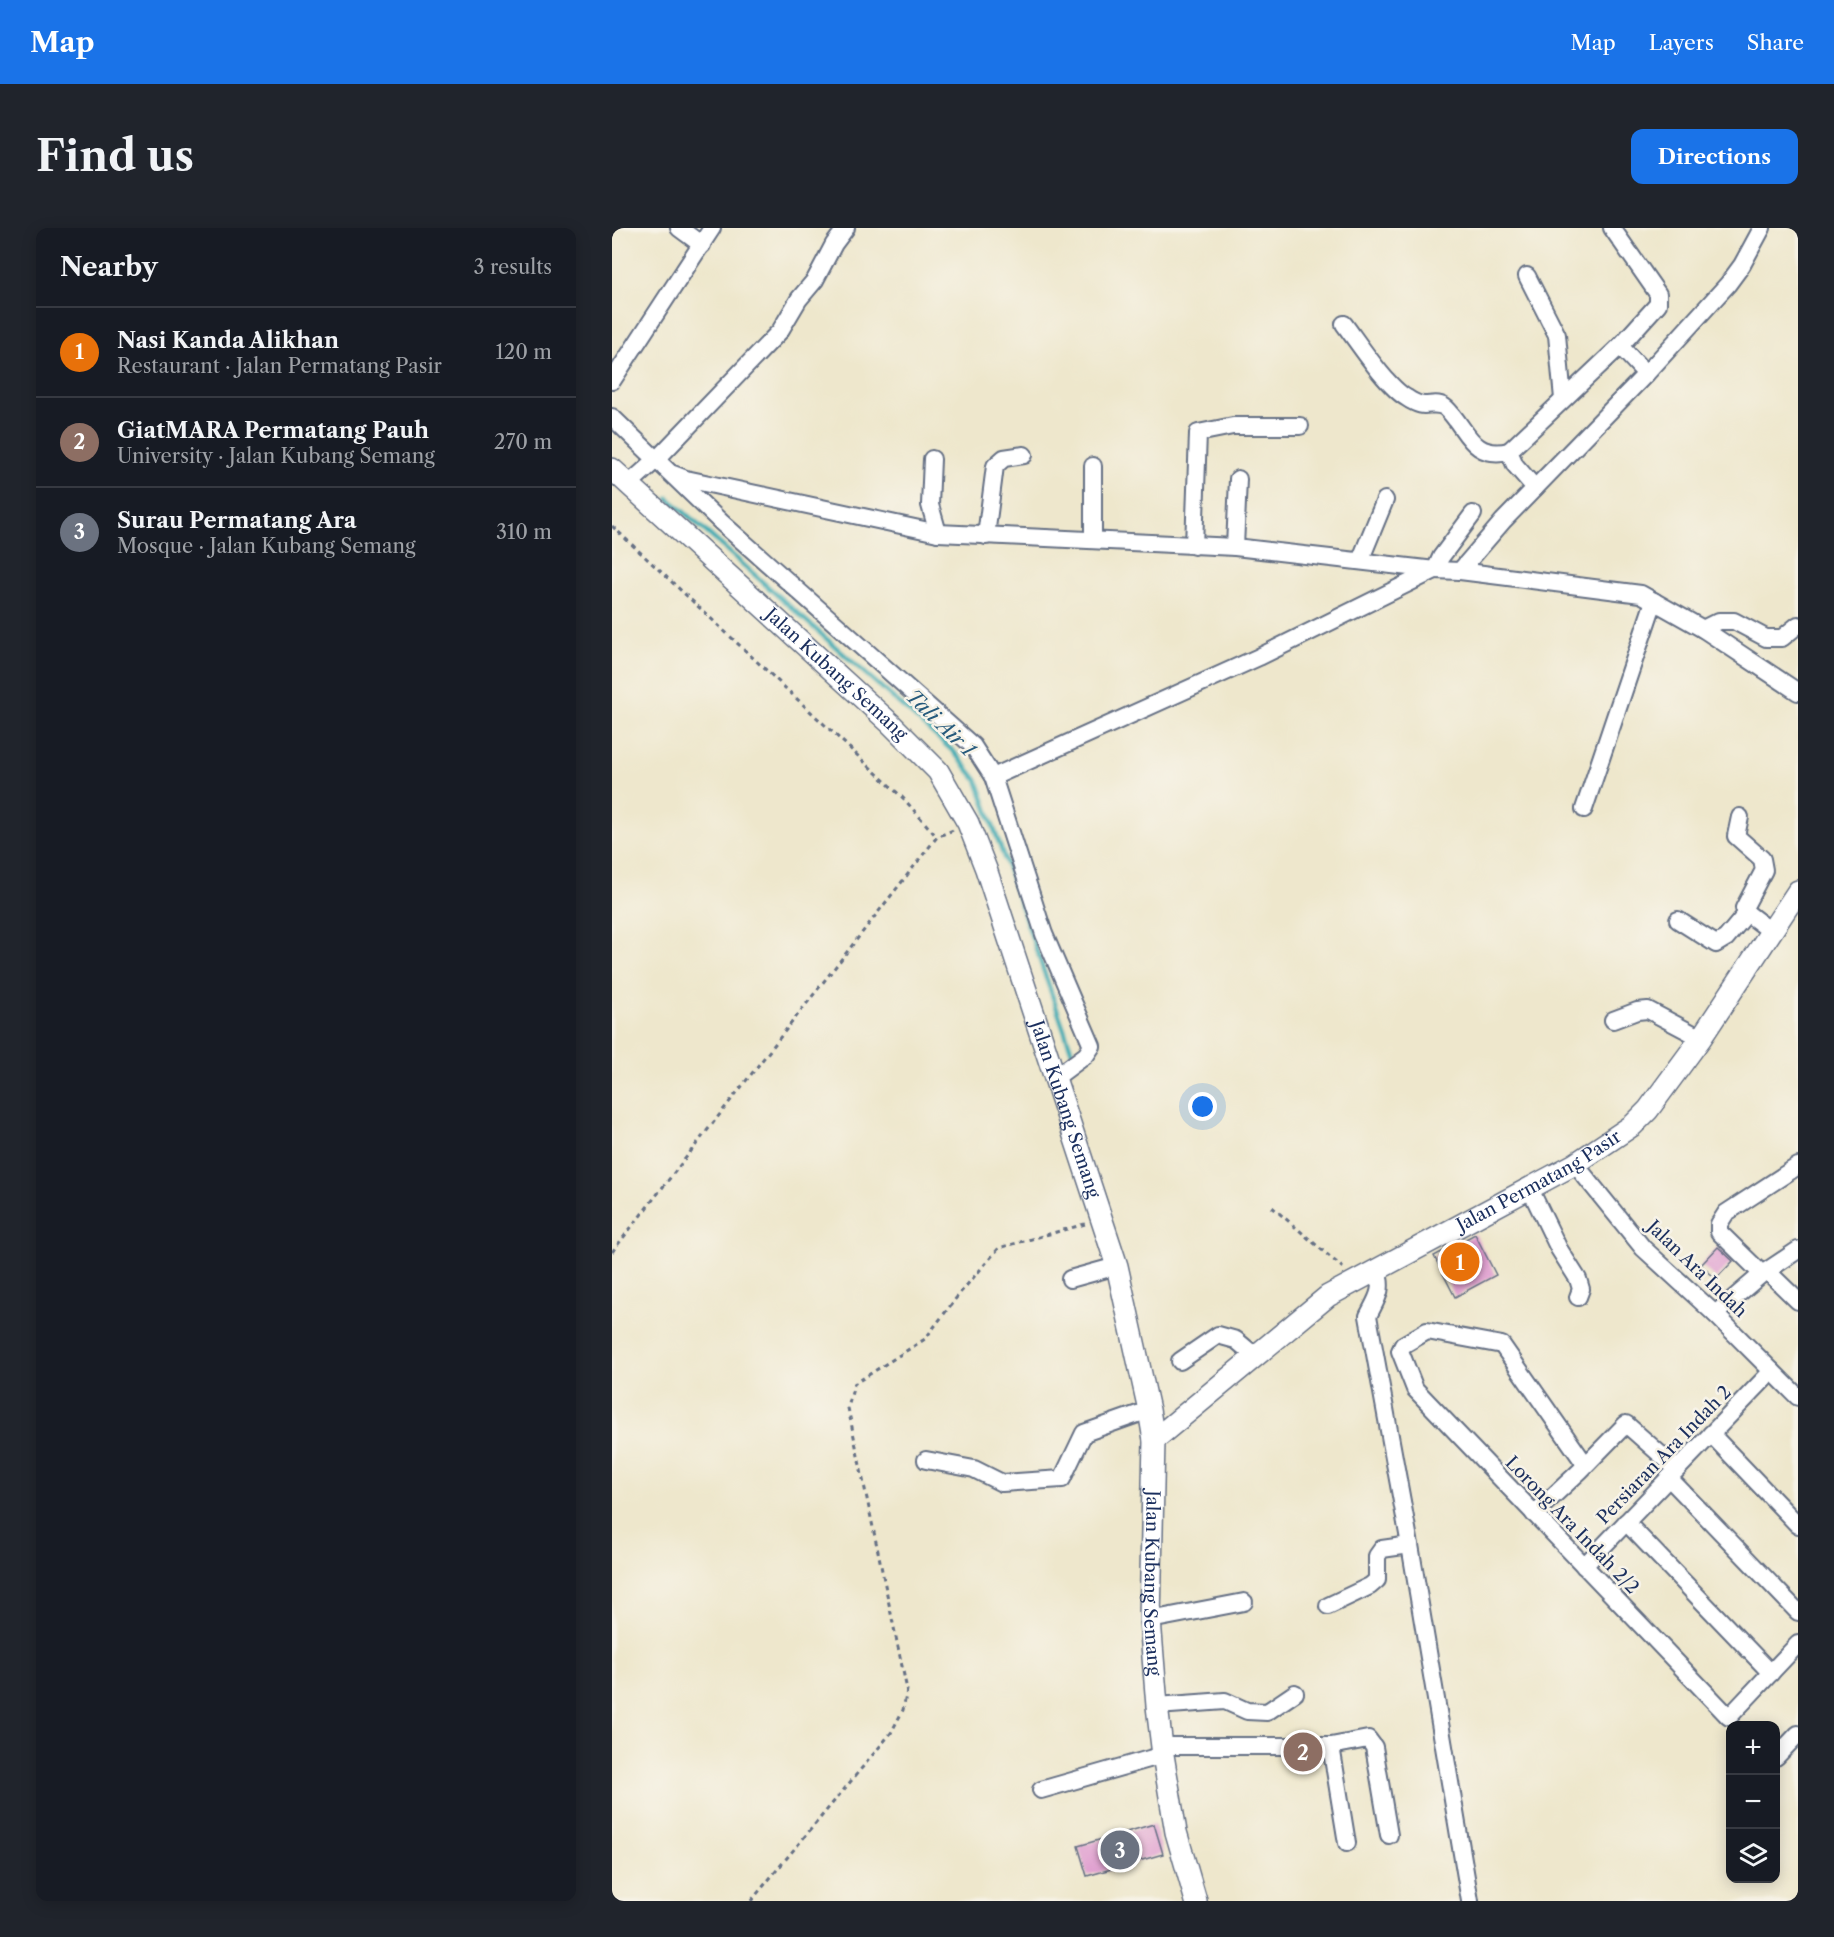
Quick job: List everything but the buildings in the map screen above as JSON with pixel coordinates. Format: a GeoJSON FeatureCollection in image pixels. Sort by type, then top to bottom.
{"type":"FeatureCollection","features":[{"type":"Feature","properties":{"kind":"main road","name":"Jalan Kubang Semang"},"geometry":{"type":"LineString","coordinates":[[612,469],[890,723],[938,771],[968,823],[986,869],[1023,988],[1117,1266],[1149,1410],[1154,1440],[1150,1620],[1157,1706],[1176,1832],[1194,1900]]}},
{"type":"Feature","properties":{"kind":"main road","name":"Jalan Permatang Pasir"},"geometry":{"type":"LineString","coordinates":[[1154,1440],[1328,1296],[1575,1164],[1633,1125],[1648,1110],[1701,1038],[1798,891]]}},
{"type":"Feature","properties":{"kind":"street"},"geometry":{"type":"LineString","coordinates":[[679,228],[702,245]]}},
{"type":"Feature","properties":{"kind":"street"},"geometry":{"type":"LineString","coordinates":[[614,375],[712,228]]}},
{"type":"Feature","properties":{"kind":"street"},"geometry":{"type":"LineString","coordinates":[[629,484],[657,459],[780,331],[799,299],[815,280],[834,243],[846,228]]}},
{"type":"Feature","properties":{"kind":"street"},"geometry":{"type":"LineString","coordinates":[[1344,324],[1391,385],[1404,397],[1422,405],[1435,403],[1445,407],[1471,442],[1487,452],[1498,454],[1509,451],[1620,346],[1658,304],[1658,294],[1612,228]]}},
{"type":"Feature","properties":{"kind":"street"},"geometry":{"type":"LineString","coordinates":[[1460,571],[1503,521],[1646,374],[1728,284],[1742,265],[1756,230]]}},
{"type":"Feature","properties":{"kind":"street"},"geometry":{"type":"LineString","coordinates":[[1527,276],[1557,335],[1563,399]]}},
{"type":"Feature","properties":{"kind":"street"},"geometry":{"type":"LineString","coordinates":[[1620,346],[1646,374]]}},
{"type":"Feature","properties":{"kind":"street"},"geometry":{"type":"LineString","coordinates":[[612,417],[722,523],[973,746],[993,777],[1044,934],[1092,1046],[1086,1055],[1055,1078]]}},
{"type":"Feature","properties":{"kind":"street"},"geometry":{"type":"LineString","coordinates":[[1194,546],[1198,433],[1233,426],[1300,426]]}},
{"type":"Feature","properties":{"kind":"street"},"geometry":{"type":"LineString","coordinates":[[1509,451],[1515,465],[1535,489]]}},
{"type":"Feature","properties":{"kind":"street"},"geometry":{"type":"LineString","coordinates":[[986,536],[995,466],[1004,458],[1024,455]]}},
{"type":"Feature","properties":{"kind":"street"},"geometry":{"type":"LineString","coordinates":[[933,459],[930,506],[938,533]]}},
{"type":"Feature","properties":{"kind":"street"},"geometry":{"type":"LineString","coordinates":[[1093,466],[1093,540]]}},
{"type":"Feature","properties":{"kind":"street"},"geometry":{"type":"LineString","coordinates":[[673,474],[686,479],[938,533],[1235,547],[1460,571],[1641,594],[1703,629],[1798,692]]}},
{"type":"Feature","properties":{"kind":"street"},"geometry":{"type":"LineString","coordinates":[[1235,547],[1238,479]]}},
{"type":"Feature","properties":{"kind":"street"},"geometry":{"type":"LineString","coordinates":[[1360,561],[1385,500]]}},
{"type":"Feature","properties":{"kind":"street"},"geometry":{"type":"LineString","coordinates":[[993,777],[1259,657],[1436,570],[1441,557],[1473,514]]}},
{"type":"Feature","properties":{"kind":"street"},"geometry":{"type":"LineString","coordinates":[[1584,809],[1654,601]]}},
{"type":"Feature","properties":{"kind":"street"},"geometry":{"type":"LineString","coordinates":[[1703,629],[1719,621],[1734,621],[1766,638],[1782,639],[1798,625]]}},
{"type":"Feature","properties":{"kind":"street"},"geometry":{"type":"LineString","coordinates":[[1740,817],[1736,836],[1762,859],[1764,870],[1744,908],[1747,913],[1772,932]]}},
{"type":"Feature","properties":{"kind":"street"},"geometry":{"type":"LineString","coordinates":[[1678,920],[1716,944],[1726,938],[1747,913]]}},
{"type":"Feature","properties":{"kind":"street"},"geometry":{"type":"LineString","coordinates":[[1613,1020],[1637,1011],[1648,1010],[1701,1038]]}},
{"type":"Feature","properties":{"kind":"street","name":"Jalan Ara Indah"},"geometry":{"type":"LineString","coordinates":[[1575,1164],[1643,1248],[1715,1314],[1798,1396]]}},
{"type":"Feature","properties":{"kind":"street"},"geometry":{"type":"LineString","coordinates":[[1798,1166],[1726,1213],[1719,1224],[1719,1232],[1798,1301]]}},
{"type":"Feature","properties":{"kind":"street"},"geometry":{"type":"LineString","coordinates":[[1530,1189],[1559,1249],[1578,1279],[1581,1289],[1578,1297]]}},
{"type":"Feature","properties":{"kind":"street"},"geometry":{"type":"LineString","coordinates":[[1715,1314],[1764,1273],[1798,1250]]}},
{"type":"Feature","properties":{"kind":"street"},"geometry":{"type":"LineString","coordinates":[[1071,1279],[1117,1266]]}},
{"type":"Feature","properties":{"kind":"street"},"geometry":{"type":"LineString","coordinates":[[1367,1275],[1380,1280],[1380,1292],[1368,1316],[1410,1545],[1470,1901]]}},
{"type":"Feature","properties":{"kind":"street","name":"Lorong Ara Indah 2/2"},"geometry":{"type":"LineString","coordinates":[[1585,1464],[1502,1345],[1427,1331],[1403,1345],[1400,1351],[1414,1389],[1729,1717],[1771,1673]]}},
{"type":"Feature","properties":{"kind":"street"},"geometry":{"type":"LineString","coordinates":[[1180,1361],[1218,1335],[1236,1340],[1255,1356]]}},
{"type":"Feature","properties":{"kind":"street","name":"Persiaran Ara Indah 2"},"geometry":{"type":"LineString","coordinates":[[1584,1566],[1773,1371]]}},
{"type":"Feature","properties":{"kind":"street"},"geometry":{"type":"LineString","coordinates":[[926,1461],[974,1469],[1002,1483],[1062,1479],[1084,1433],[1149,1410]]}},
{"type":"Feature","properties":{"kind":"street"},"geometry":{"type":"LineString","coordinates":[[1534,1514],[1626,1424],[1798,1612]]}},
{"type":"Feature","properties":{"kind":"street"},"geometry":{"type":"LineString","coordinates":[[1711,1434],[1798,1525]]}},
{"type":"Feature","properties":{"kind":"street"},"geometry":{"type":"LineString","coordinates":[[1626,1522],[1771,1673],[1798,1644]]}},
{"type":"Feature","properties":{"kind":"street"},"geometry":{"type":"LineString","coordinates":[[1328,1606],[1377,1581],[1377,1556],[1382,1549],[1410,1545]]}},
{"type":"Feature","properties":{"kind":"street"},"geometry":{"type":"LineString","coordinates":[[1150,1620],[1244,1602]]}},
{"type":"Feature","properties":{"kind":"street"},"geometry":{"type":"LineString","coordinates":[[1157,1706],[1225,1701],[1247,1711],[1267,1712],[1295,1693]]}},
{"type":"Feature","properties":{"kind":"street"},"geometry":{"type":"LineString","coordinates":[[1780,1754],[1798,1734]]}},
{"type":"Feature","properties":{"kind":"street"},"geometry":{"type":"LineString","coordinates":[[1041,1790],[1162,1750],[1331,1746],[1368,1739],[1374,1747],[1389,1835]]}},
{"type":"Feature","properties":{"kind":"street"},"geometry":{"type":"LineString","coordinates":[[1331,1746],[1347,1843]]}},
{"type":"Feature","properties":{"kind":"path"},"geometry":{"type":"LineString","coordinates":[[612,526],[904,799],[937,837],[612,1252]]}},
{"type":"Feature","properties":{"kind":"path"},"geometry":{"type":"LineString","coordinates":[[1272,1207],[1367,1275]]}},
{"type":"Feature","properties":{"kind":"path"},"geometry":{"type":"LineString","coordinates":[[751,1901],[891,1733],[903,1710],[907,1690],[848,1408],[854,1384],[925,1339],[960,1293],[999,1248],[1101,1220]]}},
{"type":"Feature","properties":{"kind":"waterway","name":"Tali Air 1"},"geometry":{"type":"LineString","coordinates":[[668,498],[954,752],[977,780],[1072,1052]]}},
{"type":"Feature","properties":{"kind":"place","name":"Nasi Kanda Alikhan"},"geometry":{"type":"Point","coordinates":[1460,1262]}},
{"type":"Feature","properties":{"kind":"place","name":"GiatMARA Permatang Pauh"},"geometry":{"type":"Point","coordinates":[1303,1752]}},
{"type":"Feature","properties":{"kind":"place","name":"Surau Permatang Ara"},"geometry":{"type":"Point","coordinates":[1120,1850]}}]}
